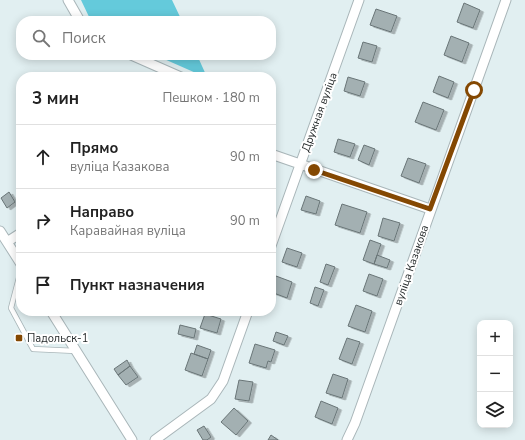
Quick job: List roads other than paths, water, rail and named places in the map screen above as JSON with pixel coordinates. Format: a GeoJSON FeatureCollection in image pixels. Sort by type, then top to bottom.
{"type":"FeatureCollection","features":[{"type":"Feature","properties":{"kind":"street"},"geometry":{"type":"LineString","coordinates":[[68,0],[77,16]]}},
{"type":"Feature","properties":{"kind":"street","name":"Дружная вуліца"},"geometry":{"type":"LineString","coordinates":[[276,232],[359,0]]}},
{"type":"Feature","properties":{"kind":"street","name":"вуліца Казакова"},"geometry":{"type":"LineString","coordinates":[[347,440],[355,424],[430,209],[506,0]]}},
{"type":"Feature","properties":{"kind":"street"},"geometry":{"type":"LineString","coordinates":[[142,60],[170,72]]}},
{"type":"Feature","properties":{"kind":"street"},"geometry":{"type":"LineString","coordinates":[[276,156],[430,209]]}},
{"type":"Feature","properties":{"kind":"street"},"geometry":{"type":"LineString","coordinates":[[0,232],[16,256]]}},
{"type":"Feature","properties":{"kind":"street"},"geometry":{"type":"LineString","coordinates":[[0,250],[16,237]]}},
{"type":"Feature","properties":{"kind":"street"},"geometry":{"type":"LineString","coordinates":[[54,316],[132,440]]}},
{"type":"Feature","properties":{"kind":"street"},"geometry":{"type":"LineString","coordinates":[[155,440],[211,399],[223,381],[246,316]]}},
{"type":"Feature","properties":{"kind":"lane"},"geometry":{"type":"LineString","coordinates":[[16,289],[11,308],[33,349],[76,351]]}},
{"type":"Feature","properties":{"kind":"place","name":"Падольск-1"},"geometry":{"type":"Point","coordinates":[19,338]}}]}
